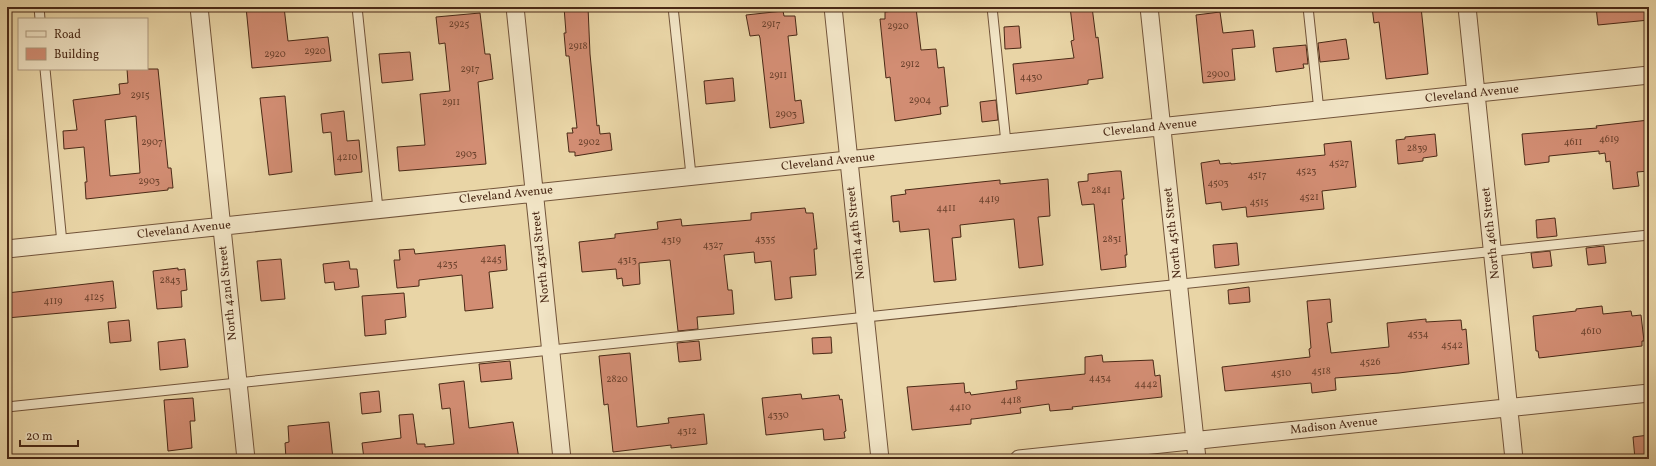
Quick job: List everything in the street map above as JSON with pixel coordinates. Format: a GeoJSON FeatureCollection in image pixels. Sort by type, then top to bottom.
{"type":"FeatureCollection","features":[{"type":"Feature","properties":{"kind":"street","name":"North 42nd Street"},"geometry":{"type":"LineString","coordinates":[[199,7],[246,459]]}},
{"type":"Feature","properties":{"kind":"street","name":"North 43rd Street"},"geometry":{"type":"LineString","coordinates":[[515,7],[562,459]]}},
{"type":"Feature","properties":{"kind":"street","name":"North 44th Street"},"geometry":{"type":"LineString","coordinates":[[833,7],[880,459]]}},
{"type":"Feature","properties":{"kind":"street","name":"North 45th Street"},"geometry":{"type":"LineString","coordinates":[[1149,7],[1197,459]]}},
{"type":"Feature","properties":{"kind":"street","name":"North 46th Street"},"geometry":{"type":"LineString","coordinates":[[1467,7],[1514,459]]}},
{"type":"Feature","properties":{"kind":"street","name":"Cleveland Avenue"},"geometry":{"type":"LineString","coordinates":[[7,248],[691,175],[1319,111],[1649,75]]}},
{"type":"Feature","properties":{"kind":"street","name":"Madison Avenue"},"geometry":{"type":"LineString","coordinates":[[1019,459],[1649,393]]}},
{"type":"Feature","properties":{"kind":"lane"},"geometry":{"type":"LineString","coordinates":[[39,7],[40,18]]}},
{"type":"Feature","properties":{"kind":"lane"},"geometry":{"type":"LineString","coordinates":[[357,7],[378,209]]}},
{"type":"Feature","properties":{"kind":"lane"},"geometry":{"type":"LineString","coordinates":[[674,7],[691,175]]}},
{"type":"Feature","properties":{"kind":"lane"},"geometry":{"type":"LineString","coordinates":[[992,7],[1006,143]]}},
{"type":"Feature","properties":{"kind":"lane"},"geometry":{"type":"LineString","coordinates":[[1308,7],[1319,111]]}},
{"type":"Feature","properties":{"kind":"lane"},"geometry":{"type":"LineString","coordinates":[[45,70],[62,243]]}},
{"type":"Feature","properties":{"kind":"lane"},"geometry":{"type":"LineString","coordinates":[[7,407],[1649,235]]}},
{"type":"Feature","properties":{"kind":"building"},"geometry":{"type":"Polygon","coordinates":[[[246,7],[284,7],[288,41],[328,37],[331,61],[252,68],[246,7]]]}},
{"type":"Feature","properties":{"kind":"building"},"geometry":{"type":"Polygon","coordinates":[[[564,7],[588,7],[590,54],[597,126],[599,125],[600,134],[610,133],[612,150],[575,156],[575,152],[569,152],[567,133],[573,133],[572,128],[577,128],[569,56],[566,56],[564,7]]]}},
{"type":"Feature","properties":{"kind":"building"},"geometry":{"type":"Polygon","coordinates":[[[1070,7],[1092,7],[1096,38],[1098,37],[1103,78],[1088,80],[1088,84],[1016,94],[1013,64],[1074,58],[1071,41],[1074,40],[1070,7]]]}},
{"type":"Feature","properties":{"kind":"building"},"geometry":{"type":"Polygon","coordinates":[[[1372,7],[1421,7],[1428,74],[1386,79],[1379,22],[1374,23],[1372,7]]]}},
{"type":"Feature","properties":{"kind":"building"},"geometry":{"type":"Polygon","coordinates":[[[1596,7],[1649,7],[1649,20],[1598,25],[1596,7]]]}},
{"type":"Feature","properties":{"kind":"building"},"geometry":{"type":"Polygon","coordinates":[[[916,8],[921,50],[936,49],[938,68],[944,67],[948,106],[940,107],[941,114],[895,121],[890,77],[886,78],[880,19],[885,19],[885,12],[916,8]]]}},
{"type":"Feature","properties":{"kind":"building"},"geometry":{"type":"Polygon","coordinates":[[[783,11],[784,16],[795,16],[797,35],[788,36],[795,101],[801,100],[804,123],[770,128],[760,38],[759,35],[750,36],[746,15],[783,11]]]}},
{"type":"Feature","properties":{"kind":"building"},"geometry":{"type":"Polygon","coordinates":[[[1220,12],[1223,33],[1253,30],[1255,47],[1232,49],[1235,80],[1203,83],[1196,15],[1220,12]]]}},
{"type":"Feature","properties":{"kind":"building"},"geometry":{"type":"Polygon","coordinates":[[[480,13],[485,54],[490,54],[493,79],[478,82],[486,164],[399,171],[397,147],[425,145],[420,94],[450,91],[445,43],[439,44],[436,17],[480,13]]]}},
{"type":"Feature","properties":{"kind":"building"},"geometry":{"type":"Polygon","coordinates":[[[1019,26],[1021,48],[1005,49],[1004,27],[1019,26]]]}},
{"type":"Feature","properties":{"kind":"building"},"geometry":{"type":"Polygon","coordinates":[[[1346,39],[1349,59],[1320,62],[1318,43],[1346,39]]]}},
{"type":"Feature","properties":{"kind":"building"},"geometry":{"type":"Polygon","coordinates":[[[1306,45],[1308,64],[1303,64],[1304,68],[1276,72],[1273,48],[1306,45]]]}},
{"type":"Feature","properties":{"kind":"building"},"geometry":{"type":"Polygon","coordinates":[[[410,52],[413,80],[382,83],[379,54],[410,52]]]}},
{"type":"Feature","properties":{"kind":"building"},"geometry":{"type":"Polygon","coordinates":[[[158,69],[168,168],[171,168],[173,188],[168,188],[168,190],[86,199],[85,182],[87,182],[84,147],[64,149],[63,131],[77,130],[73,100],[120,94],[119,84],[128,83],[127,70],[158,69]],[[136,116],[105,120],[110,176],[140,173],[136,116]]]}},
{"type":"Feature","properties":{"kind":"building"},"geometry":{"type":"Polygon","coordinates":[[[733,78],[735,101],[706,104],[704,81],[733,78]]]}},
{"type":"Feature","properties":{"kind":"building"},"geometry":{"type":"Polygon","coordinates":[[[285,96],[292,172],[269,175],[260,98],[285,96]]]}},
{"type":"Feature","properties":{"kind":"building"},"geometry":{"type":"Polygon","coordinates":[[[996,100],[998,120],[982,122],[980,102],[996,100]]]}},
{"type":"Feature","properties":{"kind":"building"},"geometry":{"type":"Polygon","coordinates":[[[344,111],[347,141],[359,140],[362,172],[335,175],[331,132],[323,133],[321,114],[344,111]]]}},
{"type":"Feature","properties":{"kind":"building"},"geometry":{"type":"Polygon","coordinates":[[[1649,120],[1649,171],[1637,172],[1639,186],[1613,189],[1610,161],[1606,162],[1605,153],[1599,154],[1599,151],[1549,156],[1549,162],[1525,165],[1522,134],[1597,128],[1596,126],[1649,120]]]}},
{"type":"Feature","properties":{"kind":"building"},"geometry":{"type":"Polygon","coordinates":[[[1435,134],[1437,156],[1423,158],[1423,161],[1398,164],[1396,140],[1405,139],[1405,137],[1435,134]]]}},
{"type":"Feature","properties":{"kind":"building"},"geometry":{"type":"Polygon","coordinates":[[[1351,141],[1356,187],[1322,191],[1324,209],[1247,217],[1246,207],[1222,210],[1221,202],[1206,204],[1201,163],[1219,160],[1220,164],[1231,164],[1325,155],[1324,144],[1351,141]]]}},
{"type":"Feature","properties":{"kind":"building"},"geometry":{"type":"Polygon","coordinates":[[[1121,171],[1124,199],[1122,199],[1127,255],[1125,255],[1126,267],[1101,270],[1094,204],[1082,205],[1078,182],[1088,181],[1088,174],[1121,171]]]}},
{"type":"Feature","properties":{"kind":"building"},"geometry":{"type":"Polygon","coordinates":[[[1048,179],[1050,216],[1038,217],[1043,265],[1019,268],[1014,219],[960,225],[961,237],[952,238],[956,280],[934,282],[929,229],[900,232],[899,221],[893,222],[891,196],[906,194],[905,190],[1000,180],[1000,184],[1048,179]]]}},
{"type":"Feature","properties":{"kind":"building"},"geometry":{"type":"Polygon","coordinates":[[[805,208],[806,213],[813,213],[817,249],[814,249],[816,275],[790,277],[792,298],[775,300],[771,261],[755,263],[754,252],[724,255],[728,290],[732,290],[734,314],[697,317],[698,329],[678,331],[670,260],[639,263],[640,284],[623,286],[622,278],[617,279],[616,269],[582,272],[579,242],[615,238],[615,234],[658,229],[657,222],[681,219],[682,226],[751,220],[751,213],[805,208]]]}},
{"type":"Feature","properties":{"kind":"building"},"geometry":{"type":"Polygon","coordinates":[[[1555,218],[1557,236],[1537,238],[1536,220],[1555,218]]]}},
{"type":"Feature","properties":{"kind":"building"},"geometry":{"type":"Polygon","coordinates":[[[1237,243],[1239,265],[1215,268],[1213,245],[1237,243]]]}},
{"type":"Feature","properties":{"kind":"building"},"geometry":{"type":"Polygon","coordinates":[[[505,245],[507,270],[489,272],[493,308],[465,311],[462,275],[419,280],[419,286],[397,288],[394,260],[400,260],[399,250],[414,249],[415,254],[505,245]]]}},
{"type":"Feature","properties":{"kind":"building"},"geometry":{"type":"Polygon","coordinates":[[[1604,246],[1606,263],[1588,265],[1586,248],[1604,246]]]}},
{"type":"Feature","properties":{"kind":"building"},"geometry":{"type":"Polygon","coordinates":[[[1550,251],[1552,266],[1533,268],[1531,253],[1550,251]]]}},
{"type":"Feature","properties":{"kind":"building"},"geometry":{"type":"Polygon","coordinates":[[[281,259],[285,299],[261,301],[257,261],[281,259]]]}},
{"type":"Feature","properties":{"kind":"building"},"geometry":{"type":"Polygon","coordinates":[[[349,261],[350,269],[357,269],[359,287],[335,290],[334,282],[325,283],[323,264],[349,261]]]}},
{"type":"Feature","properties":{"kind":"building"},"geometry":{"type":"Polygon","coordinates":[[[178,268],[178,270],[185,269],[187,290],[181,291],[182,307],[157,309],[153,271],[178,268]]]}},
{"type":"Feature","properties":{"kind":"building"},"geometry":{"type":"Polygon","coordinates":[[[113,281],[116,308],[7,318],[7,293],[113,281]]]}},
{"type":"Feature","properties":{"kind":"building"},"geometry":{"type":"Polygon","coordinates":[[[1249,287],[1250,302],[1229,304],[1228,290],[1249,287]]]}},
{"type":"Feature","properties":{"kind":"building"},"geometry":{"type":"Polygon","coordinates":[[[404,293],[406,317],[385,320],[386,334],[365,336],[362,296],[404,293]]]}},
{"type":"Feature","properties":{"kind":"building"},"geometry":{"type":"Polygon","coordinates":[[[1330,299],[1332,322],[1327,323],[1331,353],[1389,347],[1387,323],[1426,319],[1426,322],[1461,320],[1462,330],[1466,329],[1469,364],[1399,373],[1335,378],[1336,390],[1312,393],[1311,383],[1225,391],[1222,367],[1310,357],[1309,349],[1311,348],[1307,301],[1330,299]]]}},
{"type":"Feature","properties":{"kind":"building"},"geometry":{"type":"Polygon","coordinates":[[[1602,306],[1603,314],[1631,311],[1632,316],[1641,315],[1644,341],[1642,341],[1642,346],[1539,358],[1538,351],[1536,351],[1533,316],[1576,311],[1576,309],[1602,306]]]}},
{"type":"Feature","properties":{"kind":"building"},"geometry":{"type":"Polygon","coordinates":[[[129,320],[131,341],[110,343],[108,322],[129,320]]]}},
{"type":"Feature","properties":{"kind":"building"},"geometry":{"type":"Polygon","coordinates":[[[831,337],[832,353],[813,354],[812,338],[831,337]]]}},
{"type":"Feature","properties":{"kind":"building"},"geometry":{"type":"Polygon","coordinates":[[[185,339],[188,367],[160,370],[158,342],[185,339]]]}},
{"type":"Feature","properties":{"kind":"building"},"geometry":{"type":"Polygon","coordinates":[[[699,341],[701,360],[679,362],[677,343],[699,341]]]}},
{"type":"Feature","properties":{"kind":"building"},"geometry":{"type":"Polygon","coordinates":[[[630,353],[637,427],[669,423],[668,418],[704,414],[707,444],[671,448],[671,445],[613,452],[608,404],[604,405],[599,356],[630,353]]]}},
{"type":"Feature","properties":{"kind":"building"},"geometry":{"type":"Polygon","coordinates":[[[1102,355],[1103,362],[1153,360],[1155,376],[1160,375],[1162,397],[1072,407],[1073,409],[1050,411],[1049,404],[1020,408],[1021,413],[971,419],[971,424],[912,430],[907,387],[964,383],[965,393],[970,392],[971,395],[1017,389],[1016,381],[1085,374],[1085,357],[1102,355]]]}},
{"type":"Feature","properties":{"kind":"building"},"geometry":{"type":"Polygon","coordinates":[[[510,361],[512,379],[481,382],[479,364],[510,361]]]}},
{"type":"Feature","properties":{"kind":"building"},"geometry":{"type":"Polygon","coordinates":[[[464,381],[469,428],[513,422],[519,459],[364,459],[362,443],[401,438],[399,415],[413,414],[417,444],[425,444],[425,447],[454,444],[450,408],[442,409],[439,384],[464,381]]]}},
{"type":"Feature","properties":{"kind":"building"},"geometry":{"type":"Polygon","coordinates":[[[379,391],[381,412],[362,414],[360,393],[379,391]]]}},
{"type":"Feature","properties":{"kind":"building"},"geometry":{"type":"Polygon","coordinates":[[[801,394],[802,399],[839,395],[840,400],[842,399],[846,431],[844,432],[845,438],[824,440],[823,429],[766,435],[762,398],[801,394]]]}},
{"type":"Feature","properties":{"kind":"building"},"geometry":{"type":"Polygon","coordinates":[[[193,398],[195,421],[190,421],[192,448],[168,451],[164,400],[193,398]]]}},
{"type":"Feature","properties":{"kind":"building"},"geometry":{"type":"Polygon","coordinates":[[[329,422],[333,459],[286,459],[285,443],[289,442],[288,426],[329,422]]]}},
{"type":"Feature","properties":{"kind":"building"},"geometry":{"type":"Polygon","coordinates":[[[1649,435],[1649,459],[1635,459],[1633,437],[1649,435]]]}}]}
